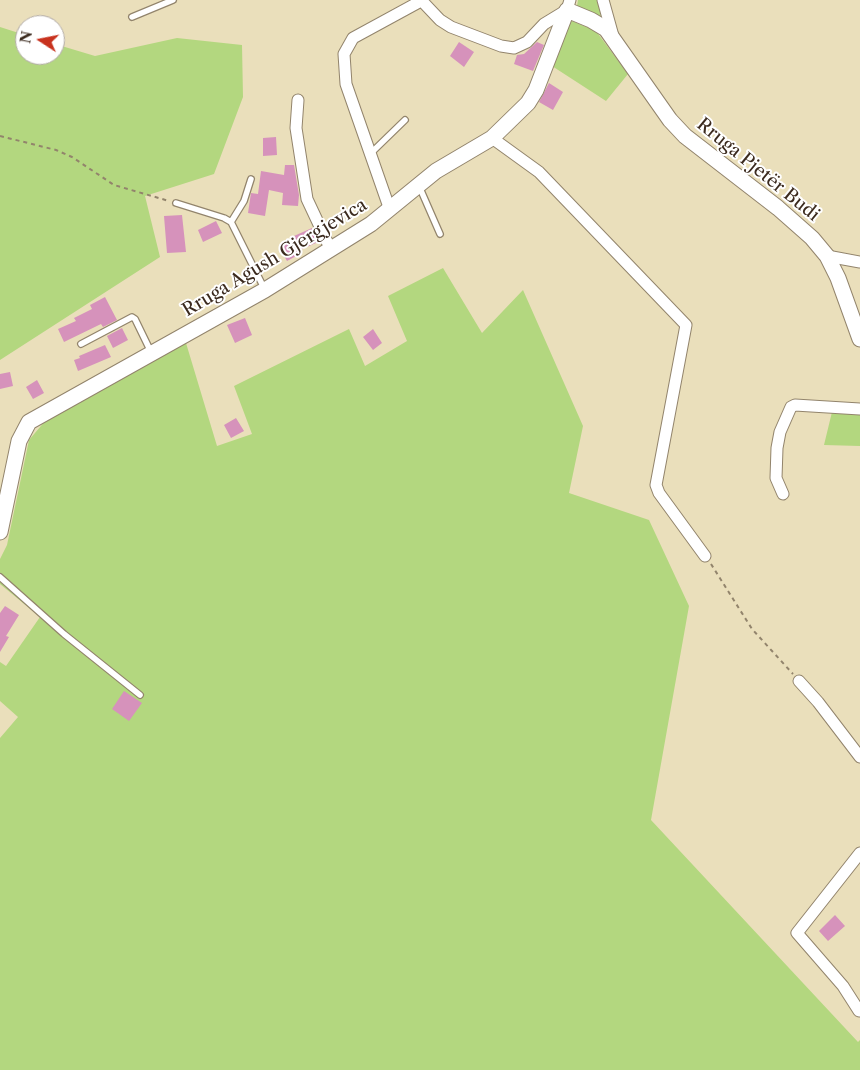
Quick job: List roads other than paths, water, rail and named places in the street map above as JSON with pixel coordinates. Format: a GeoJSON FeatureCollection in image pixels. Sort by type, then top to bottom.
{"type":"FeatureCollection","features":[{"type":"Feature","properties":{"kind":"main road","name":"Rruga Pjetër Budi"},"geometry":{"type":"LineString","coordinates":[[568,5],[599,24],[614,40],[678,129],[790,218],[812,238],[827,256],[843,289],[860,339]]}},
{"type":"Feature","properties":{"kind":"main road","name":"Rruga Agush Gjergjevica"},"geometry":{"type":"LineString","coordinates":[[0,532],[19,441],[29,422],[151,352],[265,290],[371,224],[436,171],[492,138],[528,104],[536,90],[568,5]]}},
{"type":"Feature","properties":{"kind":"street","name":"Rruga Pjetër Budi"},"geometry":{"type":"LineString","coordinates":[[603,0],[614,40]]}},
{"type":"Feature","properties":{"kind":"street"},"geometry":{"type":"LineString","coordinates":[[390,210],[346,84],[344,54],[352,38],[421,1],[440,20],[451,27],[508,48],[521,46],[568,5]]}},
{"type":"Feature","properties":{"kind":"street"},"geometry":{"type":"LineString","coordinates":[[298,100],[296,128],[307,199],[330,248]]}},
{"type":"Feature","properties":{"kind":"street"},"geometry":{"type":"LineString","coordinates":[[492,138],[539,172],[686,325],[656,485],[659,493],[705,556]]}},
{"type":"Feature","properties":{"kind":"street"},"geometry":{"type":"LineString","coordinates":[[827,256],[860,262]]}},
{"type":"Feature","properties":{"kind":"street"},"geometry":{"type":"LineString","coordinates":[[783,494],[778,487],[775,464],[780,432],[791,407],[795,405],[860,409]]}},
{"type":"Feature","properties":{"kind":"street"},"geometry":{"type":"LineString","coordinates":[[800,680],[860,757]]}},
{"type":"Feature","properties":{"kind":"street"},"geometry":{"type":"LineString","coordinates":[[859,1011],[838,980],[798,933],[860,853]]}},
{"type":"Feature","properties":{"kind":"lane"},"geometry":{"type":"LineString","coordinates":[[132,17],[173,0]]}},
{"type":"Feature","properties":{"kind":"lane"},"geometry":{"type":"LineString","coordinates":[[370,154],[405,120]]}},
{"type":"Feature","properties":{"kind":"lane"},"geometry":{"type":"LineString","coordinates":[[231,222],[244,201],[250,179]]}},
{"type":"Feature","properties":{"kind":"lane"},"geometry":{"type":"LineString","coordinates":[[419,185],[440,234]]}},
{"type":"Feature","properties":{"kind":"lane"},"geometry":{"type":"LineString","coordinates":[[176,203],[231,222],[265,290]]}},
{"type":"Feature","properties":{"kind":"lane"},"geometry":{"type":"LineString","coordinates":[[81,344],[132,318],[151,352]]}},
{"type":"Feature","properties":{"kind":"lane"},"geometry":{"type":"LineString","coordinates":[[0,577],[64,634],[140,695]]}}]}
